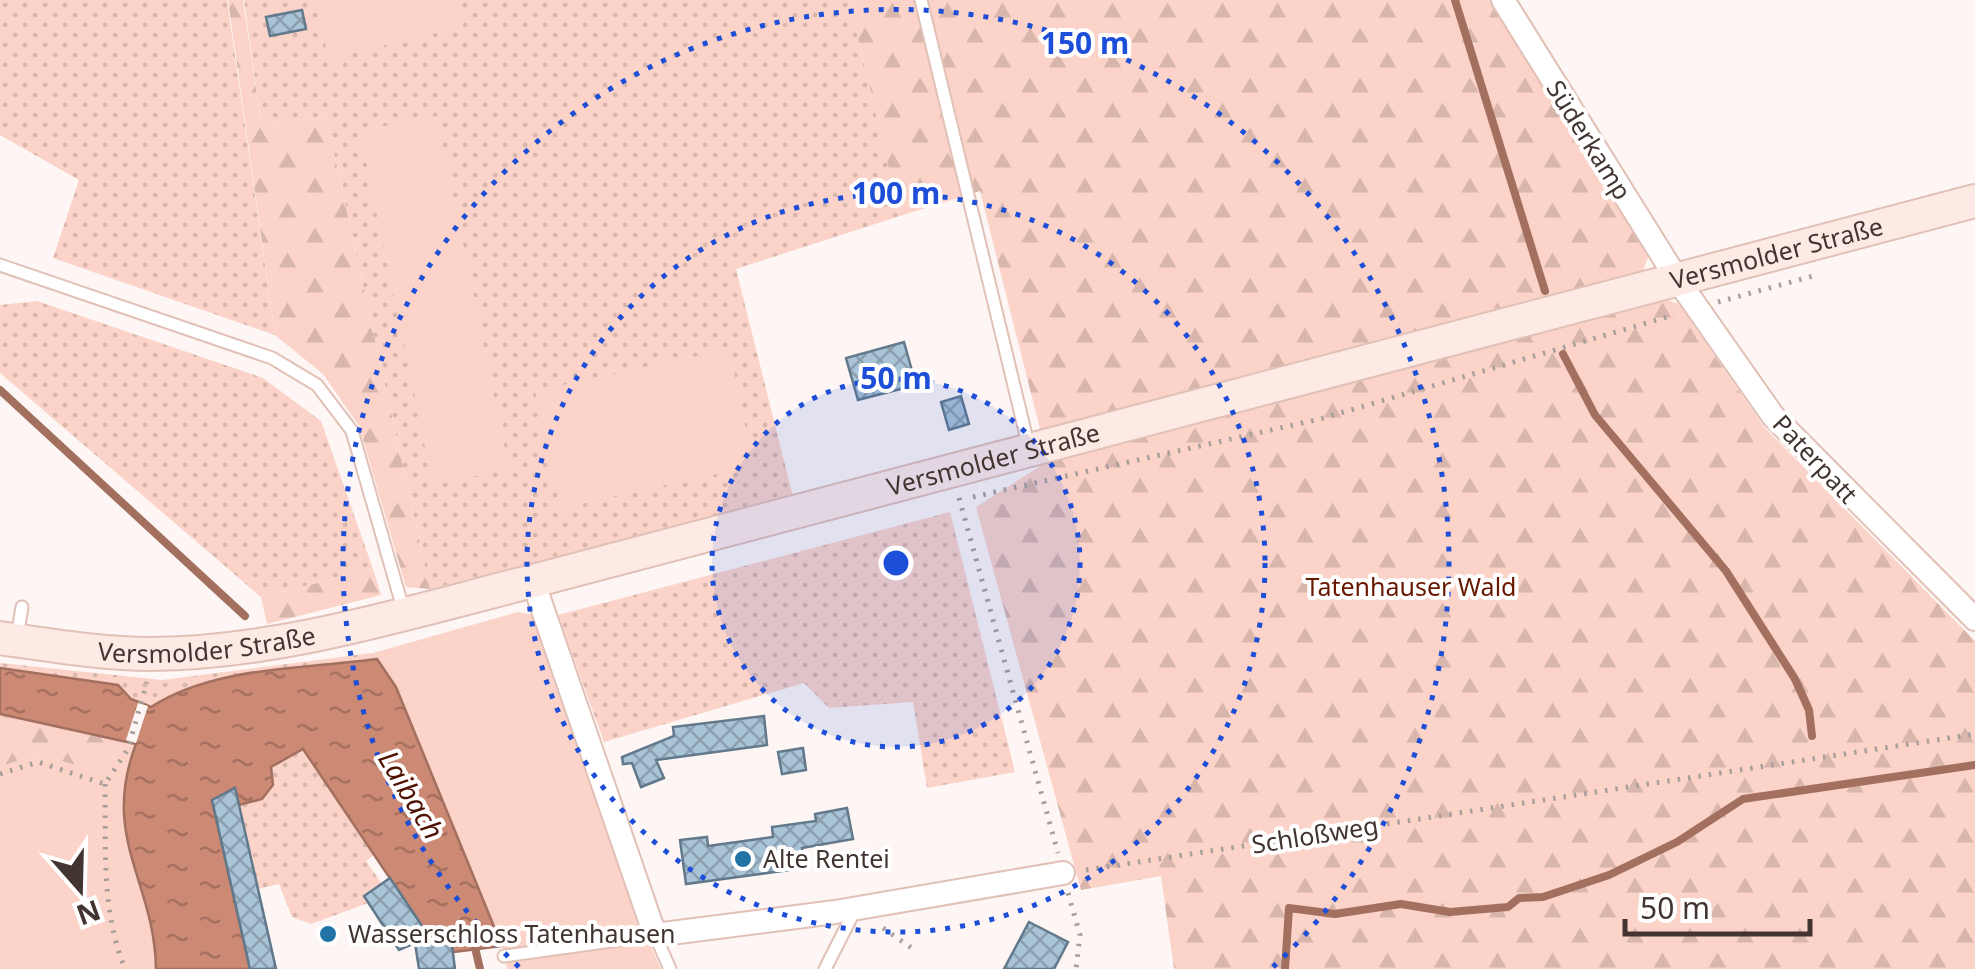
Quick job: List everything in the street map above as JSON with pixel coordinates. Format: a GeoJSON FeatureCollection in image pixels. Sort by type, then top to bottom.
{"type":"FeatureCollection","features":[{"type":"Feature","properties":{"kind":"main road","name":"Versmolder Straße"},"geometry":{"type":"LineString","coordinates":[[8,640],[151,654],[225,650],[404,614],[1975,201]]}},
{"type":"Feature","properties":{"kind":"street","name":"Süderkamp"},"geometry":{"type":"LineString","coordinates":[[1503,0],[1677,279]]}},
{"type":"Feature","properties":{"kind":"street","name":"Paterpatt"},"geometry":{"type":"LineString","coordinates":[[1677,279],[1772,416],[1975,619]]}},
{"type":"Feature","properties":{"kind":"street"},"geometry":{"type":"LineString","coordinates":[[533,581],[654,935],[856,909],[1063,873]]}},
{"type":"Feature","properties":{"kind":"lane"},"geometry":{"type":"LineString","coordinates":[[921,0],[1030,450]]}},
{"type":"Feature","properties":{"kind":"lane"},"geometry":{"type":"LineString","coordinates":[[0,265],[272,358],[317,385],[352,431],[404,614]]}},
{"type":"Feature","properties":{"kind":"lane"},"geometry":{"type":"LineString","coordinates":[[8,640],[22,607]]}},
{"type":"Feature","properties":{"kind":"lane"},"geometry":{"type":"LineString","coordinates":[[825,969],[856,909]]}},
{"type":"Feature","properties":{"kind":"lane"},"geometry":{"type":"LineString","coordinates":[[504,956],[654,935],[670,969]]}},
{"type":"Feature","properties":{"kind":"path"},"geometry":{"type":"LineString","coordinates":[[940,505],[1320,419],[1697,308]]}},
{"type":"Feature","properties":{"kind":"path"},"geometry":{"type":"LineString","coordinates":[[960,500],[1080,934],[1076,969]]}},
{"type":"Feature","properties":{"kind":"path"},"geometry":{"type":"LineString","coordinates":[[124,969],[111,936],[107,905],[105,784],[131,742],[143,704],[147,672]]}},
{"type":"Feature","properties":{"kind":"path","name":"Schloßweg"},"geometry":{"type":"LineString","coordinates":[[1063,873],[1975,734]]}},
{"type":"Feature","properties":{"kind":"path"},"geometry":{"type":"LineString","coordinates":[[0,774],[38,762],[105,784]]}},
{"type":"Feature","properties":{"kind":"green space"},"geometry":{"type":"Polygon","coordinates":[[[0,0],[227,0],[275,335],[53,258],[79,180],[0,135],[0,0]]]}},
{"type":"Feature","properties":{"kind":"green space"},"geometry":{"type":"Polygon","coordinates":[[[228,0],[243,0],[261,123],[326,117],[430,589],[406,587],[359,426],[323,374],[275,335],[228,0]]]}},
{"type":"Feature","properties":{"kind":"green space"},"geometry":{"type":"Polygon","coordinates":[[[244,0],[849,0],[900,216],[736,269],[793,497],[430,589],[326,117],[261,123],[244,0]]]}},
{"type":"Feature","properties":{"kind":"green space"},"geometry":{"type":"Polygon","coordinates":[[[314,0],[454,0],[460,27],[329,59],[314,0]]]}},
{"type":"Feature","properties":{"kind":"green space","name":"Tatenhauser Wald"},"geometry":{"type":"Polygon","coordinates":[[[849,0],[1492,0],[1649,255],[1643,271],[1661,298],[1679,304],[1764,427],[1975,641],[1975,969],[1174,969],[1161,876],[1081,890],[976,507],[1048,461],[980,191],[900,216],[849,0]]]}},
{"type":"Feature","properties":{"kind":"green space"},"geometry":{"type":"Polygon","coordinates":[[[437,116],[509,469],[433,485],[360,131],[437,116]]]}},
{"type":"Feature","properties":{"kind":"green space"},"geometry":{"type":"Polygon","coordinates":[[[37,301],[263,378],[321,421],[373,569],[261,597],[0,373],[0,305],[37,301]]]}},
{"type":"Feature","properties":{"kind":"green space"},"geometry":{"type":"Polygon","coordinates":[[[729,349],[754,466],[560,508],[535,391],[729,349]]]}},
{"type":"Feature","properties":{"kind":"green space"},"geometry":{"type":"Polygon","coordinates":[[[950,512],[1015,772],[927,788],[913,702],[829,708],[804,683],[604,742],[558,615],[950,512]]]}},
{"type":"Feature","properties":{"kind":"green space"},"geometry":{"type":"Polygon","coordinates":[[[373,569],[381,595],[267,624],[261,597],[373,569]]]}},
{"type":"Feature","properties":{"kind":"green space"},"geometry":{"type":"Polygon","coordinates":[[[518,612],[535,615],[631,902],[661,969],[507,969],[502,943],[396,687],[373,653],[518,612]]]}},
{"type":"Feature","properties":{"kind":"green space"},"geometry":{"type":"Polygon","coordinates":[[[372,653],[377,659],[231,676],[176,694],[151,707],[131,699],[118,685],[0,668],[0,663],[162,680],[372,653]]]}},
{"type":"Feature","properties":{"kind":"green space"},"geometry":{"type":"Polygon","coordinates":[[[0,714],[126,740],[103,773],[37,754],[0,767],[0,714]]]}},
{"type":"Feature","properties":{"kind":"green space"},"geometry":{"type":"Polygon","coordinates":[[[126,740],[136,743],[127,775],[127,832],[148,911],[156,969],[0,969],[0,767],[37,754],[103,773],[126,740]]]}},
{"type":"Feature","properties":{"kind":"green space"},"geometry":{"type":"Polygon","coordinates":[[[303,749],[374,855],[366,861],[382,884],[364,895],[368,903],[311,924],[292,917],[279,884],[258,889],[239,805],[252,803],[273,777],[271,767],[303,749]]]}},
{"type":"Feature","properties":{"kind":"water"},"geometry":{"type":"Polygon","coordinates":[[[377,659],[396,687],[502,946],[453,952],[451,938],[432,941],[303,749],[271,767],[273,785],[262,799],[239,805],[234,788],[212,801],[250,969],[156,969],[147,910],[126,834],[126,777],[136,744],[0,714],[0,668],[118,685],[131,699],[151,707],[176,694],[231,676],[377,659]]]}},
{"type":"Feature","properties":{"kind":"pier"},"geometry":{"type":"Polygon","coordinates":[[[138,703],[148,706],[136,743],[126,740],[138,703]]]}},
{"type":"Feature","properties":{"kind":"building"},"geometry":{"type":"Polygon","coordinates":[[[302,10],[306,29],[270,36],[266,17],[302,10]]]}},
{"type":"Feature","properties":{"kind":"building"},"geometry":{"type":"Polygon","coordinates":[[[904,342],[916,385],[858,400],[846,358],[904,342]]]}},
{"type":"Feature","properties":{"kind":"building"},"geometry":{"type":"Polygon","coordinates":[[[961,396],[969,424],[949,430],[941,402],[961,396]]]}},
{"type":"Feature","properties":{"kind":"building"},"geometry":{"type":"Polygon","coordinates":[[[764,716],[767,745],[656,760],[664,778],[641,787],[632,763],[623,764],[622,757],[674,736],[673,727],[764,716]]]}},
{"type":"Feature","properties":{"kind":"building"},"geometry":{"type":"Polygon","coordinates":[[[803,748],[806,770],[782,774],[778,752],[803,748]]]}},
{"type":"Feature","properties":{"kind":"building"},"geometry":{"type":"Polygon","coordinates":[[[235,788],[276,969],[250,969],[212,800],[235,788]]]}},
{"type":"Feature","properties":{"kind":"building","name":"Alte Rentei"},"geometry":{"type":"Polygon","coordinates":[[[847,808],[853,839],[802,848],[805,868],[686,884],[680,840],[707,837],[708,846],[773,837],[772,827],[816,821],[815,814],[847,808]]]}},
{"type":"Feature","properties":{"kind":"building"},"geometry":{"type":"Polygon","coordinates":[[[390,878],[432,941],[451,938],[455,969],[419,969],[415,943],[399,950],[364,896],[390,878]]]}},
{"type":"Feature","properties":{"kind":"building"},"geometry":{"type":"Polygon","coordinates":[[[1029,922],[1068,942],[1054,969],[1004,969],[1029,922]]]}},
{"type":"Feature","properties":{"kind":"waterway"},"geometry":{"type":"LineString","coordinates":[[1455,0],[1545,291]]}},
{"type":"Feature","properties":{"kind":"waterway"},"geometry":{"type":"LineString","coordinates":[[1563,354],[1595,415],[1726,571],[1795,679],[1809,710],[1812,736]]}},
{"type":"Feature","properties":{"kind":"waterway","name":"Laibach"},"geometry":{"type":"LineString","coordinates":[[0,390],[245,616]]}},
{"type":"Feature","properties":{"kind":"waterway"},"geometry":{"type":"LineString","coordinates":[[1285,969],[1289,908],[1335,914],[1401,904],[1450,912],[1508,907],[1519,898],[1543,897],[1609,875],[1677,842],[1743,799],[1975,765]]}},
{"type":"Feature","properties":{"kind":"waterway","name":"Laibach"},"geometry":{"type":"LineString","coordinates":[[473,939],[480,969]]}},
{"type":"Feature","properties":{"kind":"place","name":"Alte Rentei"},"geometry":{"type":"Point","coordinates":[743,859]}},
{"type":"Feature","properties":{"kind":"place","name":"Wasserschloss Tatenhausen"},"geometry":{"type":"Point","coordinates":[328,934]}}]}
